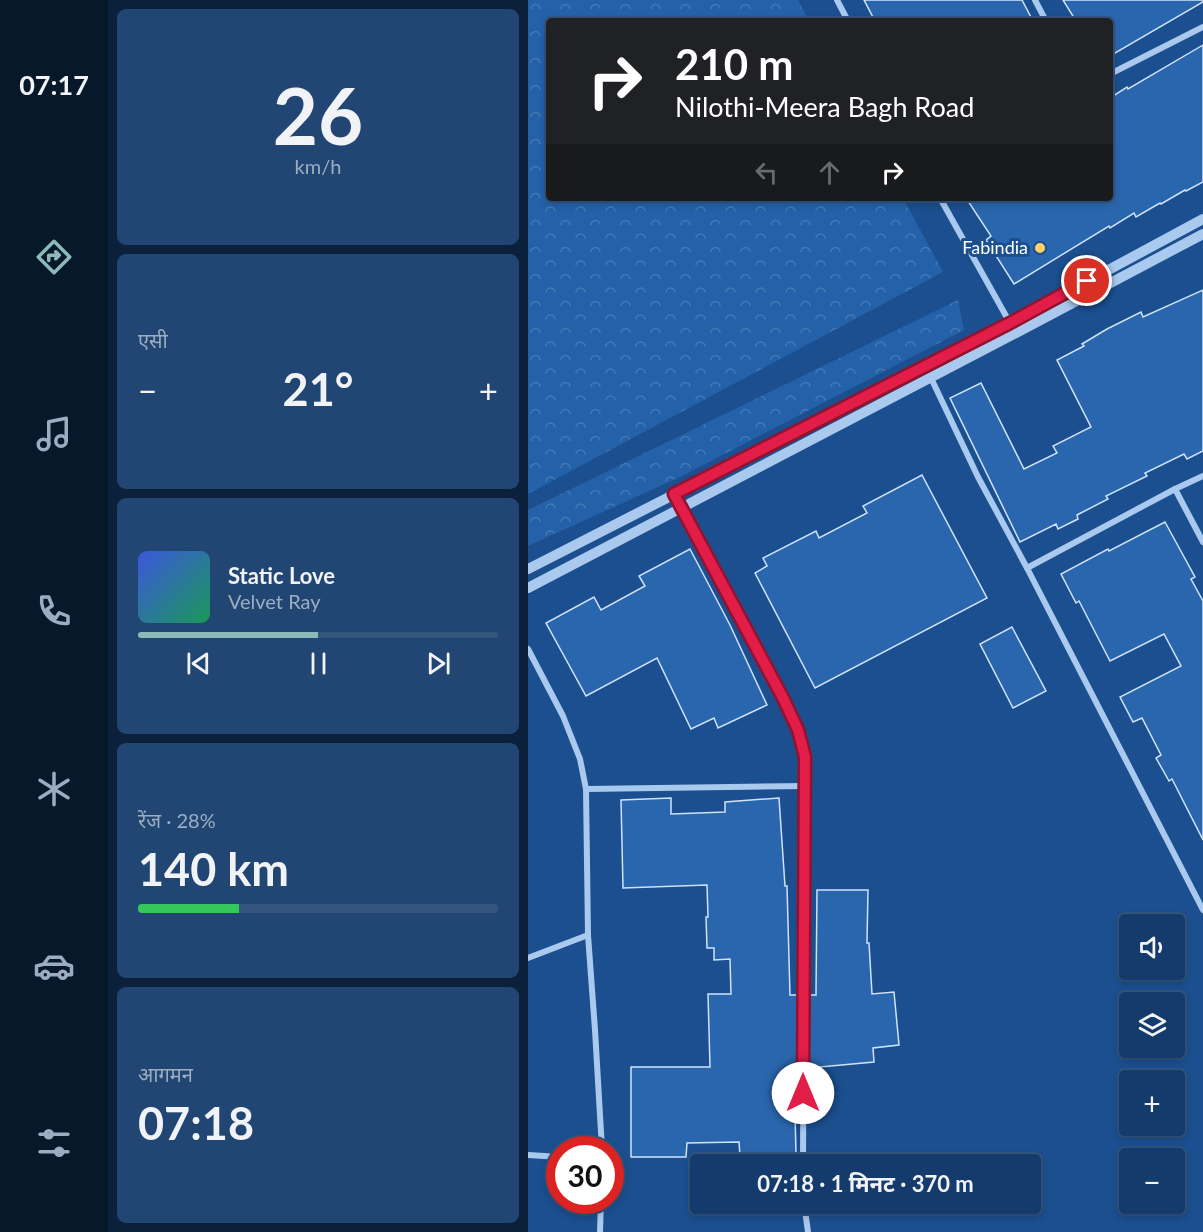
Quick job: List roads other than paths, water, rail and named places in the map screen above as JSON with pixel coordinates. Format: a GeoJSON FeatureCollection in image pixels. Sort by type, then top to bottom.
{"type":"FeatureCollection","features":[{"type":"Feature","properties":{"kind":"street"},"geometry":{"type":"LineString","coordinates":[[837,0],[846,18]]}},
{"type":"Feature","properties":{"kind":"street"},"geometry":{"type":"LineString","coordinates":[[1035,0],[1044,18]]}},
{"type":"Feature","properties":{"kind":"street"},"geometry":{"type":"LineString","coordinates":[[1113,72],[1203,27]]}},
{"type":"Feature","properties":{"kind":"street"},"geometry":{"type":"LineString","coordinates":[[942,201],[1010,323]]}},
{"type":"Feature","properties":{"kind":"street"},"geometry":{"type":"LineString","coordinates":[[528,569],[1010,323],[1203,219]]}},
{"type":"Feature","properties":{"kind":"street"},"geometry":{"type":"LineString","coordinates":[[528,588],[1203,234]]}},
{"type":"Feature","properties":{"kind":"street"},"geometry":{"type":"LineString","coordinates":[[932,378],[978,477],[1203,910]]}},
{"type":"Feature","properties":{"kind":"street"},"geometry":{"type":"LineString","coordinates":[[1027,568],[1203,476]]}},
{"type":"Feature","properties":{"kind":"street"},"geometry":{"type":"LineString","coordinates":[[1175,489],[1203,542]]}},
{"type":"Feature","properties":{"kind":"street"},"geometry":{"type":"LineString","coordinates":[[674,494],[783,698],[798,730],[805,757],[803,1154]]}},
{"type":"Feature","properties":{"kind":"street"},"geometry":{"type":"LineString","coordinates":[[528,649],[562,716],[580,759],[586,789],[588,935],[601,1136]]}},
{"type":"Feature","properties":{"kind":"street"},"geometry":{"type":"LineString","coordinates":[[586,789],[805,786]]}},
{"type":"Feature","properties":{"kind":"street"},"geometry":{"type":"LineString","coordinates":[[528,958],[588,935]]}},
{"type":"Feature","properties":{"kind":"street"},"geometry":{"type":"LineString","coordinates":[[528,1155],[546,1156]]}},
{"type":"Feature","properties":{"kind":"street"},"geometry":{"type":"LineString","coordinates":[[528,1161],[538,1156]]}},
{"type":"Feature","properties":{"kind":"street"},"geometry":{"type":"LineString","coordinates":[[600,1232],[601,1214]]}},
{"type":"Feature","properties":{"kind":"street"},"geometry":{"type":"LineString","coordinates":[[806,1214],[808,1232]]}},
{"type":"Feature","properties":{"kind":"place","name":"Fabindia"},"geometry":{"type":"Point","coordinates":[1040,248]}}]}
